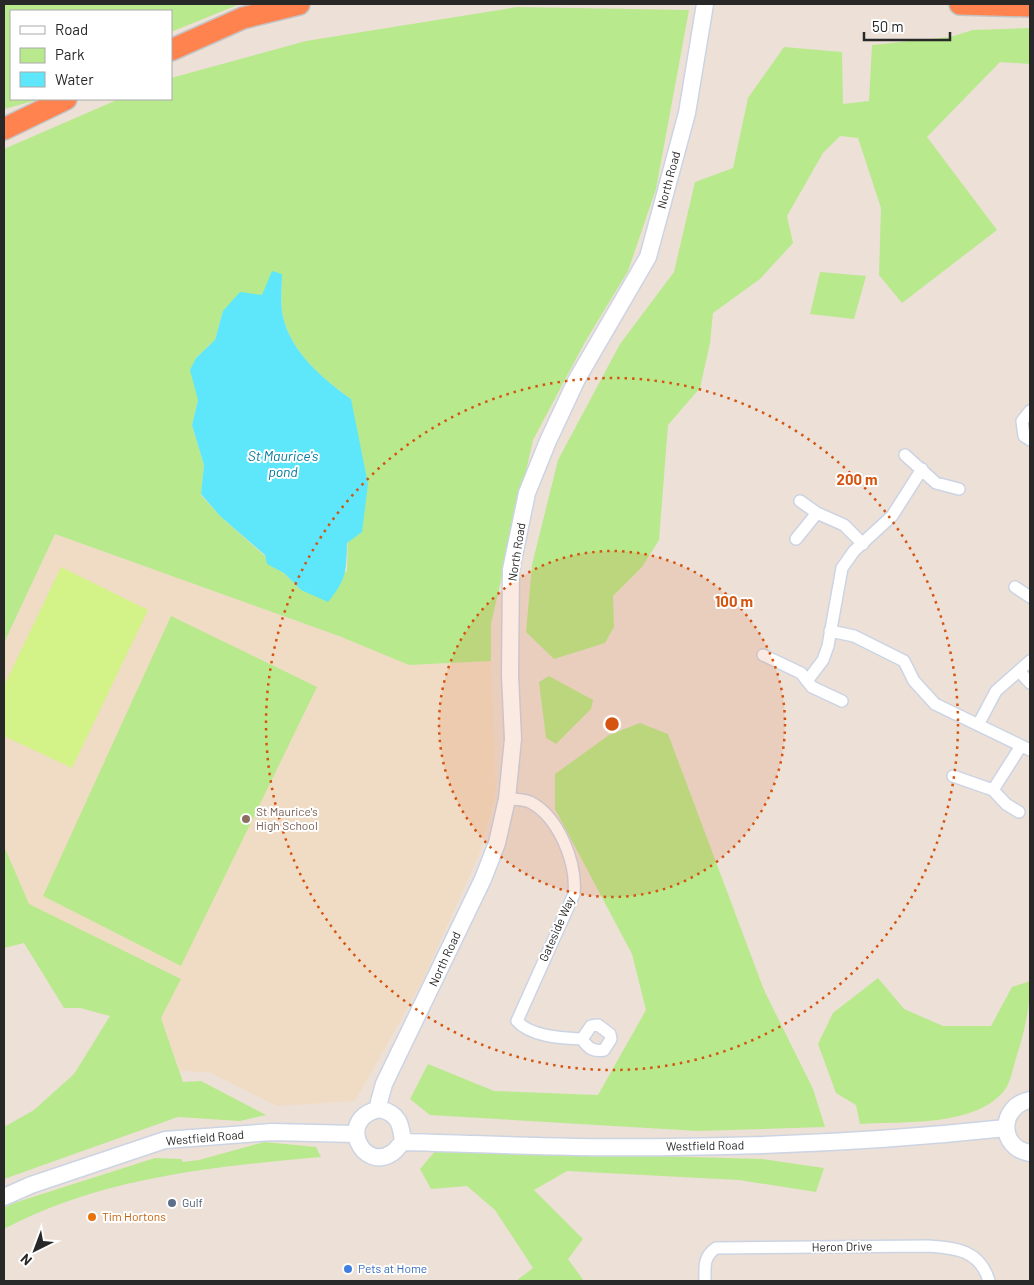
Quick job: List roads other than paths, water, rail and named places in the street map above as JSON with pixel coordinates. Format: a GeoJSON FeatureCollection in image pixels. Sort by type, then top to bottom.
{"type":"FeatureCollection","features":[{"type":"Feature","properties":{"kind":"highway"},"geometry":{"type":"LineString","coordinates":[[172,50],[243,18],[298,4]]}},
{"type":"Feature","properties":{"kind":"highway"},"geometry":{"type":"LineString","coordinates":[[960,4],[1030,6]]}},
{"type":"Feature","properties":{"kind":"highway"},"geometry":{"type":"LineString","coordinates":[[4,128],[64,100]]}},
{"type":"Feature","properties":{"kind":"highway"},"geometry":{"type":"LineString","coordinates":[[4,121],[37,112]]}},
{"type":"Feature","properties":{"kind":"main road","name":"North Road"},"geometry":{"type":"LineString","coordinates":[[380,1109],[379,1102],[384,1084],[483,879],[497,843],[507,798],[513,739],[510,620],[512,570],[527,493],[548,441],[577,380],[648,257],[687,114],[704,4]]}},
{"type":"Feature","properties":{"kind":"main road"},"geometry":{"type":"LineString","coordinates":[[1030,1100],[1013,1108],[1006,1121],[1010,1141],[1018,1149],[1030,1153]]}},
{"type":"Feature","properties":{"kind":"main road"},"geometry":{"type":"LineString","coordinates":[[380,1109],[390,1112],[401,1124],[403,1142],[391,1154],[374,1157],[364,1152],[357,1143],[356,1134],[358,1122],[370,1111],[380,1109]]}},
{"type":"Feature","properties":{"kind":"main road","name":"Westfield Road"},"geometry":{"type":"LineString","coordinates":[[403,1142],[667,1148],[795,1144],[921,1137],[1006,1128]]}},
{"type":"Feature","properties":{"kind":"main road","name":"Westfield Road"},"geometry":{"type":"LineString","coordinates":[[4,1197],[31,1185],[165,1140],[272,1132],[356,1134]]}},
{"type":"Feature","properties":{"kind":"street"},"geometry":{"type":"LineString","coordinates":[[1030,411],[1022,421],[1024,436],[1030,440]]}},
{"type":"Feature","properties":{"kind":"street"},"geometry":{"type":"LineString","coordinates":[[904,455],[936,483],[959,489]]}},
{"type":"Feature","properties":{"kind":"street"},"geometry":{"type":"LineString","coordinates":[[807,681],[823,660],[842,568],[854,551],[892,516],[922,469]]}},
{"type":"Feature","properties":{"kind":"street"},"geometry":{"type":"LineString","coordinates":[[800,501],[817,513],[844,525],[862,544]]}},
{"type":"Feature","properties":{"kind":"street"},"geometry":{"type":"LineString","coordinates":[[796,539],[817,513]]}},
{"type":"Feature","properties":{"kind":"street"},"geometry":{"type":"LineString","coordinates":[[1015,587],[1030,597]]}},
{"type":"Feature","properties":{"kind":"street"},"geometry":{"type":"LineString","coordinates":[[830,631],[854,636],[904,661],[914,681],[935,704],[1026,748],[993,790]]}},
{"type":"Feature","properties":{"kind":"street"},"geometry":{"type":"LineString","coordinates":[[763,654],[801,673],[812,687],[842,701]]}},
{"type":"Feature","properties":{"kind":"street"},"geometry":{"type":"LineString","coordinates":[[978,725],[996,692],[1030,661]]}},
{"type":"Feature","properties":{"kind":"street"},"geometry":{"type":"LineString","coordinates":[[1019,671],[1030,683]]}},
{"type":"Feature","properties":{"kind":"street"},"geometry":{"type":"LineString","coordinates":[[953,776],[993,790],[1006,804],[1018,812]]}},
{"type":"Feature","properties":{"kind":"street","name":"Gateside Way"},"geometry":{"type":"LineString","coordinates":[[507,798],[528,801],[541,809],[555,827],[565,848],[575,880],[574,894],[517,1021],[530,1029],[555,1037],[582,1039]]}},
{"type":"Feature","properties":{"kind":"street","name":"Heron Drive"},"geometry":{"type":"LineString","coordinates":[[705,1281],[705,1262],[708,1254],[716,1248],[928,1246],[957,1248],[974,1256],[987,1273],[989,1281]]}},
{"type":"Feature","properties":{"kind":"water","name":"St Maurice's pond"},"geometry":{"type":"Polygon","coordinates":[[[272,271],[282,274],[282,312],[287,330],[293,342],[319,373],[351,399],[368,484],[362,532],[347,543],[342,581],[328,602],[301,590],[284,573],[267,564],[265,555],[220,516],[201,494],[204,465],[192,425],[198,400],[190,370],[196,358],[215,340],[223,311],[240,292],[262,295],[272,271]]]}},
{"type":"Feature","properties":{"kind":"place","name":"St Maurice's High School"},"geometry":{"type":"Point","coordinates":[246,819]}},
{"type":"Feature","properties":{"kind":"place","name":"Gulf"},"geometry":{"type":"Point","coordinates":[172,1203]}},
{"type":"Feature","properties":{"kind":"place","name":"Tim Hortons"},"geometry":{"type":"Point","coordinates":[92,1217]}},
{"type":"Feature","properties":{"kind":"place","name":"Pets at Home"},"geometry":{"type":"Point","coordinates":[348,1269]}}]}
